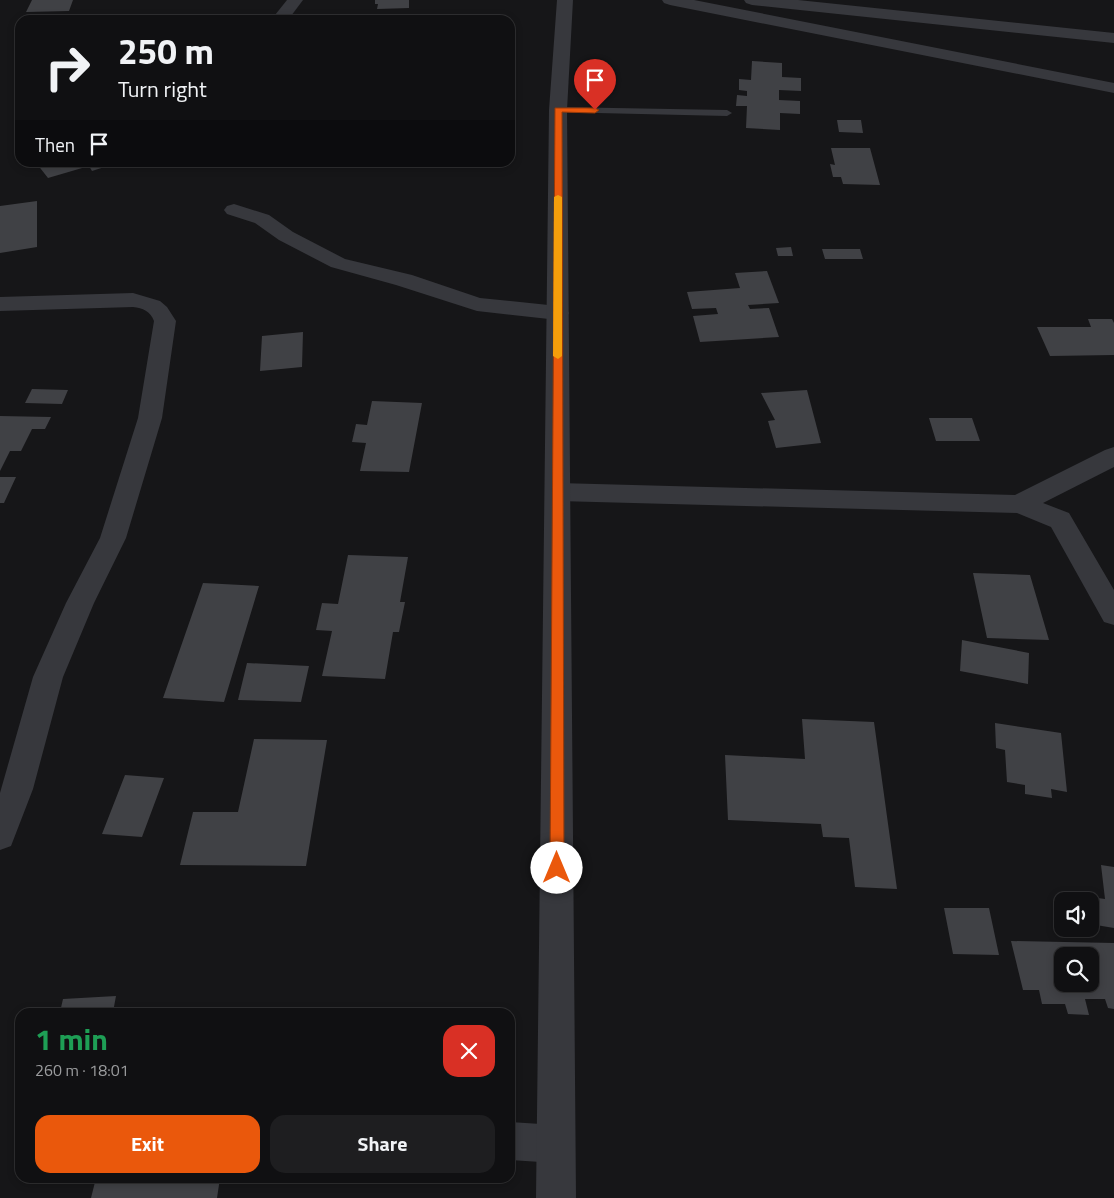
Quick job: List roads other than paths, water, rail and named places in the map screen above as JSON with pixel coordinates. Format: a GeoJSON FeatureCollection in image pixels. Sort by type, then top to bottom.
{"type":"FeatureCollection","features":[{"type":"Feature","properties":{"kind":"street"},"geometry":{"type":"LineString","coordinates":[[283,15],[295,0]]}},
{"type":"Feature","properties":{"kind":"street"},"geometry":{"type":"LineString","coordinates":[[556,1198],[558,110],[565,0]]}},
{"type":"Feature","properties":{"kind":"street"},"geometry":{"type":"LineString","coordinates":[[670,0],[1114,88]]}},
{"type":"Feature","properties":{"kind":"street"},"geometry":{"type":"LineString","coordinates":[[750,0],[1114,38]]}},
{"type":"Feature","properties":{"kind":"street"},"geometry":{"type":"LineString","coordinates":[[234,210],[262,220],[286,236],[338,263],[404,280],[477,304],[558,313]]}},
{"type":"Feature","properties":{"kind":"street"},"geometry":{"type":"LineString","coordinates":[[0,304],[134,300],[158,307],[165,320],[150,418],[113,538],[80,603],[48,677],[17,789],[0,836]]}},
{"type":"Feature","properties":{"kind":"street"},"geometry":{"type":"LineString","coordinates":[[1019,504],[1114,456]]}},
{"type":"Feature","properties":{"kind":"street"},"geometry":{"type":"LineString","coordinates":[[558,492],[1019,504],[1060,520],[1102,572],[1114,614]]}},
{"type":"Feature","properties":{"kind":"street"},"geometry":{"type":"LineString","coordinates":[[515,1141],[556,1144]]}},
{"type":"Feature","properties":{"kind":"lane"},"geometry":{"type":"LineString","coordinates":[[558,110],[727,113]]}}]}
